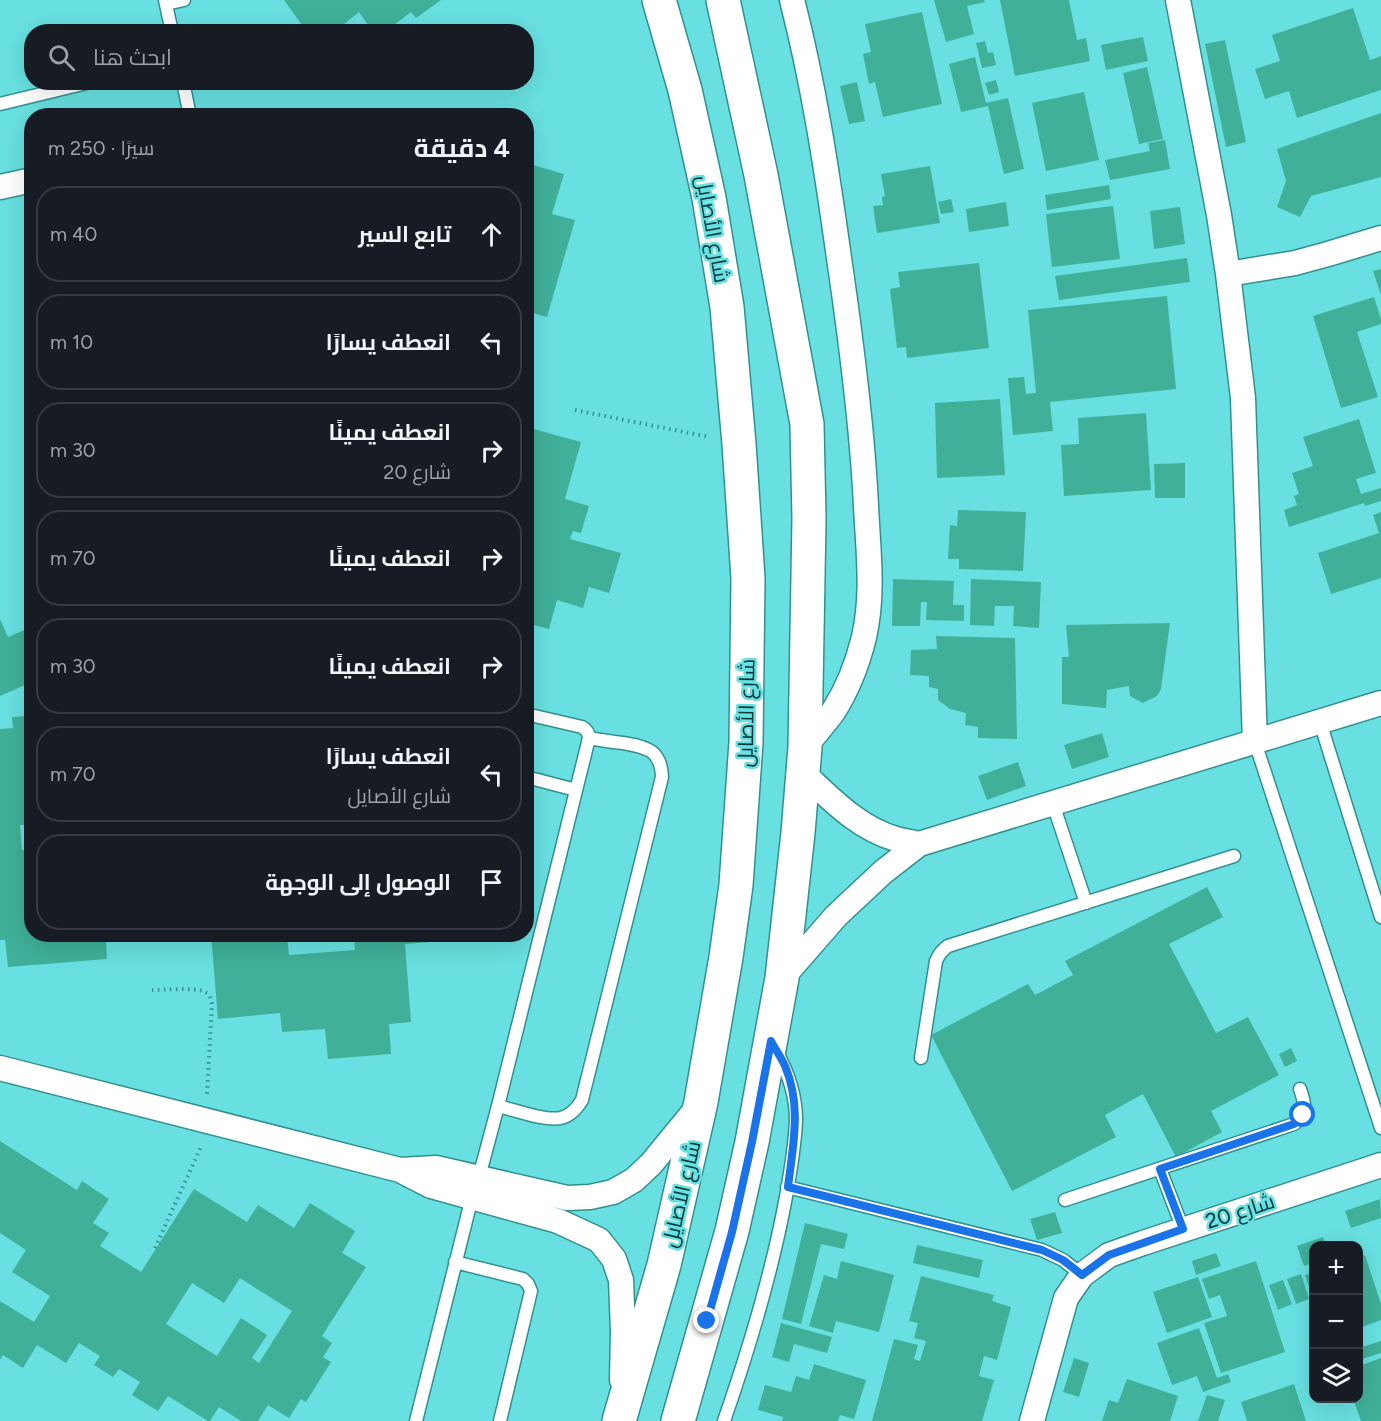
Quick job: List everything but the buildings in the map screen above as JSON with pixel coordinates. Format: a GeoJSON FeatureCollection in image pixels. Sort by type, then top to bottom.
{"type":"FeatureCollection","features":[{"type":"Feature","properties":{"kind":"main road","name":"شارع الأصايل"},"geometry":{"type":"LineString","coordinates":[[620,1417],[664,1265],[701,1102],[736,885],[746,742],[748,578],[727,307],[709,198],[685,90],[659,0]]}},
{"type":"Feature","properties":{"kind":"main road"},"geometry":{"type":"LineString","coordinates":[[678,1421],[732,1232],[752,1142],[782,978],[804,760],[810,519],[807,424],[761,175],[723,0]]}},
{"type":"Feature","properties":{"kind":"street"},"geometry":{"type":"LineString","coordinates":[[792,0],[828,175],[850,331],[865,481],[869,597],[864,636],[852,675],[804,760],[851,816],[895,839],[919,844]]}},
{"type":"Feature","properties":{"kind":"street"},"geometry":{"type":"LineString","coordinates":[[1178,0],[1220,215],[1243,398],[1255,742]]}},
{"type":"Feature","properties":{"kind":"street"},"geometry":{"type":"LineString","coordinates":[[0,187],[24,182]]}},
{"type":"Feature","properties":{"kind":"street"},"geometry":{"type":"LineString","coordinates":[[1228,274],[1295,262],[1381,238]]}},
{"type":"Feature","properties":{"kind":"street"},"geometry":{"type":"LineString","coordinates":[[782,978],[843,908],[919,844],[1381,703]]}},
{"type":"Feature","properties":{"kind":"street"},"geometry":{"type":"LineString","coordinates":[[0,1068],[400,1170],[431,1186],[475,1187],[567,1198],[591,1197],[613,1191],[634,1180],[651,1164],[701,1102]]}},
{"type":"Feature","properties":{"kind":"street","name":"شارع 20"},"geometry":{"type":"LineString","coordinates":[[1032,1421],[1066,1298],[1082,1275],[1109,1255],[1381,1165]]}},
{"type":"Feature","properties":{"kind":"street"},"geometry":{"type":"LineString","coordinates":[[475,1187],[599,1240],[614,1259],[621,1280],[623,1303],[620,1417]]}},
{"type":"Feature","properties":{"kind":"lane"},"geometry":{"type":"LineString","coordinates":[[170,24],[165,2],[184,0]]}},
{"type":"Feature","properties":{"kind":"lane"},"geometry":{"type":"LineString","coordinates":[[0,104],[58,90]]}},
{"type":"Feature","properties":{"kind":"lane"},"geometry":{"type":"LineString","coordinates":[[185,90],[188,108]]}},
{"type":"Feature","properties":{"kind":"lane"},"geometry":{"type":"LineString","coordinates":[[416,1421],[455,1262],[498,1106],[589,738],[586,729],[582,727],[534,716]]}},
{"type":"Feature","properties":{"kind":"lane"},"geometry":{"type":"LineString","coordinates":[[1320,722],[1381,917]]}},
{"type":"Feature","properties":{"kind":"lane"},"geometry":{"type":"LineString","coordinates":[[498,1106],[547,1119],[558,1119],[568,1116],[582,1100],[662,777],[662,767],[657,758],[642,746],[589,738]]}},
{"type":"Feature","properties":{"kind":"lane"},"geometry":{"type":"LineString","coordinates":[[1255,742],[1381,1126]]}},
{"type":"Feature","properties":{"kind":"lane"},"geometry":{"type":"LineString","coordinates":[[534,779],[576,790]]}},
{"type":"Feature","properties":{"kind":"lane"},"geometry":{"type":"LineString","coordinates":[[1053,804],[1086,903]]}},
{"type":"Feature","properties":{"kind":"lane"},"geometry":{"type":"LineString","coordinates":[[921,1058],[936,961],[943,949],[1234,856]]}},
{"type":"Feature","properties":{"kind":"lane"},"geometry":{"type":"LineString","coordinates":[[724,1421],[740,1376],[777,1240],[788,1187],[796,1120],[793,1092],[784,1065],[771,1041]]}},
{"type":"Feature","properties":{"kind":"lane"},"geometry":{"type":"LineString","coordinates":[[1065,1200],[1294,1124],[1303,1115],[1305,1109],[1300,1089]]}},
{"type":"Feature","properties":{"kind":"lane"},"geometry":{"type":"LineString","coordinates":[[1160,1169],[1183,1229]]}},
{"type":"Feature","properties":{"kind":"lane"},"geometry":{"type":"LineString","coordinates":[[788,1187],[1042,1250],[1063,1260],[1082,1275]]}},
{"type":"Feature","properties":{"kind":"lane"},"geometry":{"type":"LineString","coordinates":[[455,1262],[523,1279],[531,1291],[500,1421]]}},
{"type":"Feature","properties":{"kind":"path"},"geometry":{"type":"LineString","coordinates":[[575,410],[739,444]]}},
{"type":"Feature","properties":{"kind":"route"},"geometry":{"type":"LineString","coordinates":[[707,1321],[732,1232],[771,1041],[784,1065],[793,1092],[796,1120],[788,1187],[1042,1250],[1063,1260],[1082,1275],[1109,1255],[1183,1229],[1160,1169],[1294,1124],[1303,1115]]}}]}
